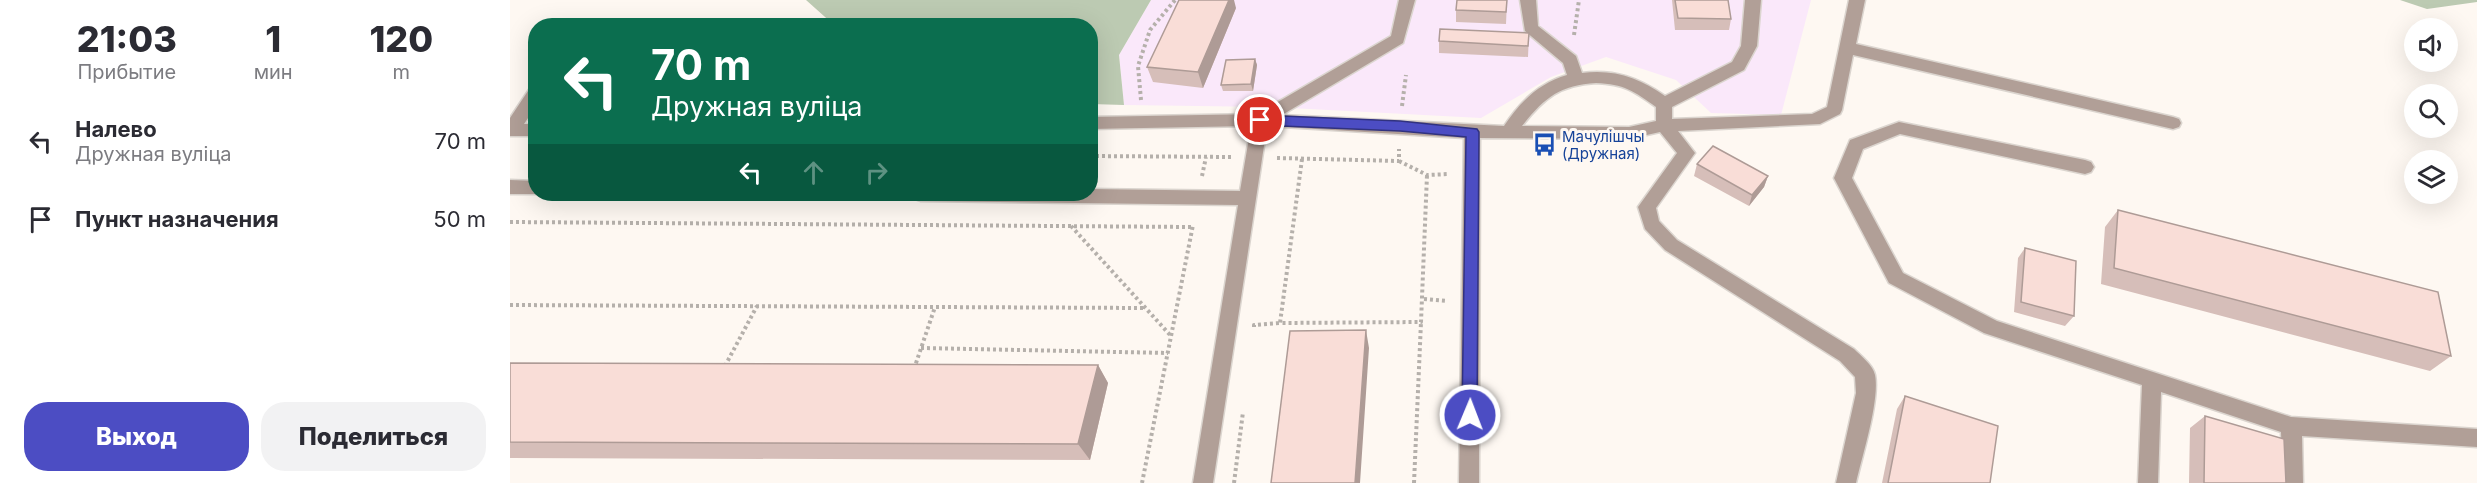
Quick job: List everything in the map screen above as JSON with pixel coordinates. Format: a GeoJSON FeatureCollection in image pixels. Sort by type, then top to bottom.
{"type":"FeatureCollection","features":[{"type":"Feature","properties":{"kind":"street"},"geometry":{"type":"LineString","coordinates":[[1260,120],[1398,39],[1407,0]]}},
{"type":"Feature","properties":{"kind":"street"},"geometry":{"type":"LineString","coordinates":[[1528,0],[1530,27],[1569,60],[1577,80]]}},
{"type":"Feature","properties":{"kind":"street"},"geometry":{"type":"LineString","coordinates":[[1664,104],[1738,66],[1749,46],[1753,0]]}},
{"type":"Feature","properties":{"kind":"street"},"geometry":{"type":"LineString","coordinates":[[1098,123],[1260,120],[1400,126],[1473,132],[1629,133],[1664,125],[1814,120],[1834,110],[1857,0]]}},
{"type":"Feature","properties":{"kind":"street"},"geometry":{"type":"LineString","coordinates":[[1847,48],[2174,123]]}},
{"type":"Feature","properties":{"kind":"street"},"geometry":{"type":"LineString","coordinates":[[1509,132],[1517,119],[1550,88],[1577,80],[1600,78],[1626,81],[1664,104]]}},
{"type":"Feature","properties":{"kind":"street"},"geometry":{"type":"LineString","coordinates":[[510,130],[528,104]]}},
{"type":"Feature","properties":{"kind":"street"},"geometry":{"type":"LineString","coordinates":[[1664,104],[1664,125],[1687,153],[1647,207],[1651,224],[1671,245],[1847,356],[1865,374],[1866,393],[1846,483]]}},
{"type":"Feature","properties":{"kind":"street"},"geometry":{"type":"LineString","coordinates":[[1203,483],[1260,120]]}},
{"type":"Feature","properties":{"kind":"street"},"geometry":{"type":"LineString","coordinates":[[2085,167],[1899,128],[1856,145],[1843,178],[1896,278],[1991,327],[2291,426],[2477,438]]}},
{"type":"Feature","properties":{"kind":"street"},"geometry":{"type":"LineString","coordinates":[[510,130],[528,130]]}},
{"type":"Feature","properties":{"kind":"street"},"geometry":{"type":"LineString","coordinates":[[1469,483],[1473,132]]}},
{"type":"Feature","properties":{"kind":"street"},"geometry":{"type":"LineString","coordinates":[[510,187],[528,188]]}},
{"type":"Feature","properties":{"kind":"street"},"geometry":{"type":"LineString","coordinates":[[1098,197],[1248,198]]}},
{"type":"Feature","properties":{"kind":"street"},"geometry":{"type":"LineString","coordinates":[[2148,483],[2152,380]]}},
{"type":"Feature","properties":{"kind":"street"},"geometry":{"type":"LineString","coordinates":[[2291,426],[2293,483]]}},
{"type":"Feature","properties":{"kind":"path"},"geometry":{"type":"LineString","coordinates":[[1143,122],[1138,66],[1150,30],[1175,0]]}},
{"type":"Feature","properties":{"kind":"path"},"geometry":{"type":"LineString","coordinates":[[1569,60],[1580,0]]}},
{"type":"Feature","properties":{"kind":"path"},"geometry":{"type":"LineString","coordinates":[[1142,483],[1206,157]]}},
{"type":"Feature","properties":{"kind":"path"},"geometry":{"type":"LineString","coordinates":[[1280,323],[1302,159]]}},
{"type":"Feature","properties":{"kind":"path"},"geometry":{"type":"LineString","coordinates":[[1414,483],[1427,175]]}},
{"type":"Feature","properties":{"kind":"path"},"geometry":{"type":"LineString","coordinates":[[510,222],[1192,226]]}},
{"type":"Feature","properties":{"kind":"path"},"geometry":{"type":"LineString","coordinates":[[1070,226],[1171,336]]}},
{"type":"Feature","properties":{"kind":"path"},"geometry":{"type":"LineString","coordinates":[[510,304],[1145,308]]}},
{"type":"Feature","properties":{"kind":"path"},"geometry":{"type":"LineString","coordinates":[[722,372],[757,306]]}},
{"type":"Feature","properties":{"kind":"path"},"geometry":{"type":"LineString","coordinates":[[913,371],[935,307]]}},
{"type":"Feature","properties":{"kind":"path"},"geometry":{"type":"LineString","coordinates":[[1253,336],[1254,325],[1421,322]]}},
{"type":"Feature","properties":{"kind":"path"},"geometry":{"type":"LineString","coordinates":[[921,348],[1168,353]]}},
{"type":"Feature","properties":{"kind":"path"},"geometry":{"type":"LineString","coordinates":[[1234,483],[1244,404]]}},
{"type":"Feature","properties":{"kind":"shaded area"},"geometry":{"type":"Polygon","coordinates":[[[1151,0],[1811,0],[1781,115],[1711,113],[1676,80],[1606,57],[1551,77],[1481,118],[1271,107],[1124,105],[1119,55],[1151,0]]]}},
{"type":"Feature","properties":{"kind":"green space"},"geometry":{"type":"Polygon","coordinates":[[[806,0],[1151,0],[1119,55],[1124,105],[1098,104],[1098,18],[826,18],[806,0]]]}},
{"type":"Feature","properties":{"kind":"green space"},"geometry":{"type":"Polygon","coordinates":[[[2400,0],[2477,0],[2477,2],[2427,9],[2400,0]]]}},
{"type":"Feature","properties":{"kind":"building"},"geometry":{"type":"Polygon","coordinates":[[[1179,0],[1229,0],[1198,72],[1147,67],[1179,0]]]}},
{"type":"Feature","properties":{"kind":"building"},"geometry":{"type":"Polygon","coordinates":[[[1457,0],[1507,0],[1506,12],[1456,10],[1457,0]]]}},
{"type":"Feature","properties":{"kind":"building"},"geometry":{"type":"Polygon","coordinates":[[[1675,0],[1728,0],[1731,19],[1678,18],[1675,0]]]}},
{"type":"Feature","properties":{"kind":"building"},"geometry":{"type":"Polygon","coordinates":[[[1440,29],[1529,33],[1528,46],[1439,41],[1440,29]]]}},
{"type":"Feature","properties":{"kind":"building"},"geometry":{"type":"Polygon","coordinates":[[[1255,59],[1251,84],[1221,85],[1226,60],[1255,59]]]}},
{"type":"Feature","properties":{"kind":"building"},"geometry":{"type":"Polygon","coordinates":[[[1713,146],[1768,176],[1752,195],[1697,164],[1713,146]]]}},
{"type":"Feature","properties":{"kind":"building"},"geometry":{"type":"Polygon","coordinates":[[[2118,210],[2438,292],[2451,356],[2114,268],[2118,210]]]}},
{"type":"Feature","properties":{"kind":"building"},"geometry":{"type":"Polygon","coordinates":[[[2025,248],[2076,261],[2074,316],[2021,302],[2025,248]]]}},
{"type":"Feature","properties":{"kind":"building"},"geometry":{"type":"Polygon","coordinates":[[[1366,330],[1355,483],[1271,483],[1290,331],[1366,330]]]}},
{"type":"Feature","properties":{"kind":"building"},"geometry":{"type":"Polygon","coordinates":[[[510,363],[1098,365],[1078,444],[510,442],[510,363]]]}},
{"type":"Feature","properties":{"kind":"building"},"geometry":{"type":"Polygon","coordinates":[[[1905,396],[1998,426],[1990,483],[1888,483],[1905,396]]]}},
{"type":"Feature","properties":{"kind":"building"},"geometry":{"type":"Polygon","coordinates":[[[2205,416],[2284,439],[2286,483],[2204,483],[2205,416]]]}},
{"type":"Feature","properties":{"kind":"place","name":"Мачулішчы (Дружная)"},"geometry":{"type":"Point","coordinates":[1544,145]}},
{"type":"Feature","properties":{"kind":"route"},"geometry":{"type":"LineString","coordinates":[[1260,120],[1400,126],[1473,132],[1470,415]]}}]}
